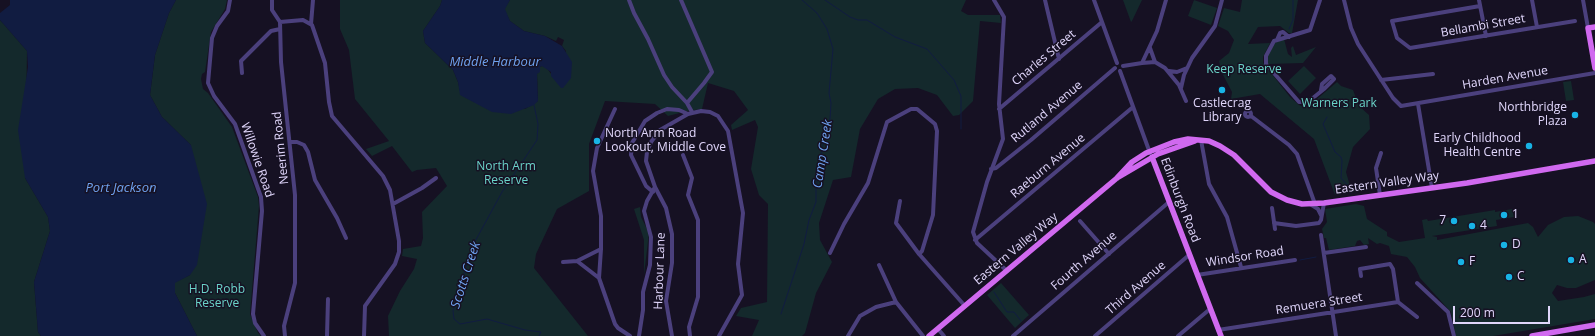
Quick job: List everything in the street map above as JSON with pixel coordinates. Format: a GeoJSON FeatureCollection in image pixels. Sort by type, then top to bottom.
{"type":"FeatureCollection","features":[{"type":"Feature","properties":{"kind":"main road"},"geometry":{"type":"LineString","coordinates":[[1595,27],[1588,28],[1595,68]]}},
{"type":"Feature","properties":{"kind":"main road","name":"Eastern Valley Way"},"geometry":{"type":"LineString","coordinates":[[929,336],[1117,178],[1151,154],[1180,145],[1201,140],[1214,143],[1227,150],[1264,185],[1278,196],[1292,202],[1313,204],[1432,188],[1595,161]]}},
{"type":"Feature","properties":{"kind":"main road","name":"Edinburgh Road"},"geometry":{"type":"LineString","coordinates":[[1151,154],[1219,333]]}},
{"type":"Feature","properties":{"kind":"main road"},"geometry":{"type":"LineString","coordinates":[[1532,336],[1595,325]]}},
{"type":"Feature","properties":{"kind":"street","name":"Willowie Road"},"geometry":{"type":"LineString","coordinates":[[230,0],[228,11],[217,26],[212,38],[208,83],[214,96],[235,124],[261,197],[262,211],[253,314],[255,323],[264,336]]}},
{"type":"Feature","properties":{"kind":"street"},"geometry":{"type":"LineString","coordinates":[[272,0],[272,10],[280,22],[303,20],[314,28],[325,63],[332,116],[386,180],[393,204],[399,241],[399,252],[394,264],[365,306],[364,336]]}},
{"type":"Feature","properties":{"kind":"street"},"geometry":{"type":"LineString","coordinates":[[310,24],[313,0]]}},
{"type":"Feature","properties":{"kind":"street"},"geometry":{"type":"LineString","coordinates":[[629,0],[664,75],[672,87],[687,103],[690,113]]}},
{"type":"Feature","properties":{"kind":"street"},"geometry":{"type":"LineString","coordinates":[[681,0],[712,72],[687,103]]}},
{"type":"Feature","properties":{"kind":"street"},"geometry":{"type":"LineString","coordinates":[[994,0],[1004,17],[999,109],[1003,139],[991,169],[973,229],[975,240],[1007,271]]}},
{"type":"Feature","properties":{"kind":"street"},"geometry":{"type":"LineString","coordinates":[[1045,0],[1059,59]]}},
{"type":"Feature","properties":{"kind":"street"},"geometry":{"type":"LineString","coordinates":[[1094,0],[1117,63],[1115,68],[1120,71],[1123,66]]}},
{"type":"Feature","properties":{"kind":"street"},"geometry":{"type":"LineString","coordinates":[[1142,62],[1150,48],[1162,18],[1166,0]]}},
{"type":"Feature","properties":{"kind":"street"},"geometry":{"type":"LineString","coordinates":[[1182,88],[1187,68],[1192,58],[1215,26],[1222,0]]}},
{"type":"Feature","properties":{"kind":"street"},"geometry":{"type":"LineString","coordinates":[[1320,0],[1310,30],[1274,42],[1266,56],[1266,64],[1299,102],[1308,102],[1321,90]]}},
{"type":"Feature","properties":{"kind":"street"},"geometry":{"type":"LineString","coordinates":[[1344,0],[1356,41],[1381,80],[1433,74]]}},
{"type":"Feature","properties":{"kind":"street"},"geometry":{"type":"LineString","coordinates":[[1479,0],[1486,36]]}},
{"type":"Feature","properties":{"kind":"street"},"geometry":{"type":"LineString","coordinates":[[1532,0],[1537,27]]}},
{"type":"Feature","properties":{"kind":"street"},"geometry":{"type":"LineString","coordinates":[[1583,0],[1588,28]]}},
{"type":"Feature","properties":{"kind":"street","name":"Bellambi Street"},"geometry":{"type":"LineString","coordinates":[[1480,6],[1392,21],[1398,38],[1410,48],[1575,21]]}},
{"type":"Feature","properties":{"kind":"street","name":"Neerim Road"},"geometry":{"type":"LineString","coordinates":[[280,22],[281,66],[295,195],[295,283],[284,326],[285,336]]}},
{"type":"Feature","properties":{"kind":"street","name":"Charles Street"},"geometry":{"type":"LineString","coordinates":[[999,109],[1102,22]]}},
{"type":"Feature","properties":{"kind":"street"},"geometry":{"type":"LineString","coordinates":[[242,73],[241,61],[271,31],[280,29]]}},
{"type":"Feature","properties":{"kind":"street"},"geometry":{"type":"LineString","coordinates":[[1150,48],[1155,62]]}},
{"type":"Feature","properties":{"kind":"street"},"geometry":{"type":"LineString","coordinates":[[1117,63],[1121,63],[1123,66],[1142,62],[1155,62],[1168,71],[1182,88],[1186,101]]}},
{"type":"Feature","properties":{"kind":"street","name":"Rutland Avenue"},"geometry":{"type":"LineString","coordinates":[[991,169],[996,168],[1031,140],[1115,68]]}},
{"type":"Feature","properties":{"kind":"street"},"geometry":{"type":"LineString","coordinates":[[1168,71],[1177,72],[1187,68]]}},
{"type":"Feature","properties":{"kind":"street","name":"Edinburgh Road"},"geometry":{"type":"LineString","coordinates":[[1120,71],[1151,154]]}},
{"type":"Feature","properties":{"kind":"street","name":"Harden Avenue"},"geometry":{"type":"LineString","coordinates":[[1381,80],[1399,105],[1418,104],[1595,72]]}},
{"type":"Feature","properties":{"kind":"street"},"geometry":{"type":"LineString","coordinates":[[1418,104],[1432,188]]}},
{"type":"Feature","properties":{"kind":"street","name":"Raeburn Avenue"},"geometry":{"type":"LineString","coordinates":[[975,240],[1133,107]]}},
{"type":"Feature","properties":{"kind":"street"},"geometry":{"type":"LineString","coordinates":[[653,192],[646,186],[631,155],[632,143],[645,121],[667,108],[690,113],[710,112],[718,116],[728,131],[743,213],[738,264],[742,295],[719,336]]}},
{"type":"Feature","properties":{"kind":"street"},"geometry":{"type":"LineString","coordinates":[[830,253],[844,224],[868,184],[887,122],[914,108],[935,124],[938,131],[933,215],[922,251],[919,254]]}},
{"type":"Feature","properties":{"kind":"street"},"geometry":{"type":"LineString","coordinates":[[615,109],[597,148],[593,165],[593,179],[601,216],[599,278],[615,324],[618,328],[630,336]]}},
{"type":"Feature","properties":{"kind":"street","name":"Harbour Lane"},"geometry":{"type":"LineString","coordinates":[[672,336],[666,301],[672,263],[672,234],[666,208],[654,187],[646,162],[648,147],[660,130],[690,113]]}},
{"type":"Feature","properties":{"kind":"street"},"geometry":{"type":"LineString","coordinates":[[1251,116],[1289,145],[1297,154],[1313,204],[1322,216]]}},
{"type":"Feature","properties":{"kind":"street"},"geometry":{"type":"LineString","coordinates":[[1201,140],[1209,184],[1227,217],[1242,267]]}},
{"type":"Feature","properties":{"kind":"street"},"geometry":{"type":"LineString","coordinates":[[290,142],[297,142],[304,145],[318,187],[337,218],[346,238]]}},
{"type":"Feature","properties":{"kind":"street"},"geometry":{"type":"LineString","coordinates":[[1380,195],[1376,168],[1381,154]]}},
{"type":"Feature","properties":{"kind":"street"},"geometry":{"type":"LineString","coordinates":[[683,155],[692,178],[688,195],[698,220],[698,297],[689,327],[690,336]]}},
{"type":"Feature","properties":{"kind":"street"},"geometry":{"type":"LineString","coordinates":[[393,204],[422,188],[436,178]]}},
{"type":"Feature","properties":{"kind":"street"},"geometry":{"type":"LineString","coordinates":[[639,336],[644,310],[643,292],[650,265],[651,237],[644,211],[654,187]]}},
{"type":"Feature","properties":{"kind":"street"},"geometry":{"type":"LineString","coordinates":[[900,201],[896,223],[919,254],[964,306]]}},
{"type":"Feature","properties":{"kind":"street","name":"Fourth Avenue"},"geometry":{"type":"LineString","coordinates":[[1013,336],[1169,202]]}},
{"type":"Feature","properties":{"kind":"street"},"geometry":{"type":"LineString","coordinates":[[1274,223],[1295,226],[1320,222],[1324,203]]}},
{"type":"Feature","properties":{"kind":"street"},"geometry":{"type":"LineString","coordinates":[[1272,208],[1275,229]]}},
{"type":"Feature","properties":{"kind":"street"},"geometry":{"type":"LineString","coordinates":[[1080,221],[1109,254]]}},
{"type":"Feature","properties":{"kind":"street"},"geometry":{"type":"LineString","coordinates":[[1321,235],[1336,336]]}},
{"type":"Feature","properties":{"kind":"street"},"geometry":{"type":"LineString","coordinates":[[1324,253],[1366,246]]}},
{"type":"Feature","properties":{"kind":"street"},"geometry":{"type":"LineString","coordinates":[[563,262],[577,261],[601,249]]}},
{"type":"Feature","properties":{"kind":"street","name":"Third Avenue"},"geometry":{"type":"LineString","coordinates":[[1095,336],[1189,256]]}},
{"type":"Feature","properties":{"kind":"street","name":"Windsor Road"},"geometry":{"type":"LineString","coordinates":[[1197,275],[1295,260]]}},
{"type":"Feature","properties":{"kind":"street"},"geometry":{"type":"LineString","coordinates":[[577,261],[599,278]]}},
{"type":"Feature","properties":{"kind":"street"},"geometry":{"type":"LineString","coordinates":[[1361,276],[1360,268],[1390,264],[1393,269],[1398,302],[1402,303],[1417,317]]}},
{"type":"Feature","properties":{"kind":"street"},"geometry":{"type":"LineString","coordinates":[[879,265],[896,302],[924,336]]}},
{"type":"Feature","properties":{"kind":"street"},"geometry":{"type":"LineString","coordinates":[[1417,283],[1448,312],[1454,336]]}},
{"type":"Feature","properties":{"kind":"street"},"geometry":{"type":"LineString","coordinates":[[327,336],[328,299]]}},
{"type":"Feature","properties":{"kind":"street"},"geometry":{"type":"LineString","coordinates":[[848,336],[860,316],[876,307],[896,302]]}},
{"type":"Feature","properties":{"kind":"street","name":"Remuera Street"},"geometry":{"type":"LineString","coordinates":[[1219,333],[1332,312],[1398,302]]}},
{"type":"Feature","properties":{"kind":"street"},"geometry":{"type":"LineString","coordinates":[[1178,336],[1210,309]]}},
{"type":"Feature","properties":{"kind":"street"},"geometry":{"type":"LineString","coordinates":[[938,329],[944,336]]}},
{"type":"Feature","properties":{"kind":"green space","name":"H.D. Robb Reserve"},"geometry":{"type":"Polygon","coordinates":[[[176,0],[227,0],[225,9],[211,32],[205,72],[202,74],[201,79],[203,89],[208,93],[232,127],[258,197],[259,206],[250,314],[258,333],[261,336],[197,336],[175,293],[175,282],[190,275],[191,145],[162,117],[150,95],[155,55],[169,13],[176,0]]]}},
{"type":"Feature","properties":{"kind":"green space","name":"North Arm Reserve"},"geometry":{"type":"Polygon","coordinates":[[[340,0],[442,0],[440,6],[423,31],[425,43],[453,70],[461,95],[525,109],[538,101],[537,74],[540,67],[546,67],[557,82],[566,51],[562,46],[564,40],[558,37],[556,41],[545,36],[524,31],[510,21],[504,9],[510,0],[966,0],[961,11],[968,15],[1000,15],[1001,23],[980,21],[973,101],[959,115],[953,116],[937,95],[918,88],[895,89],[878,99],[860,129],[851,177],[833,180],[819,223],[820,240],[832,262],[816,293],[805,333],[802,336],[752,336],[759,320],[736,316],[741,308],[767,302],[768,204],[759,195],[751,169],[758,127],[755,120],[732,130],[731,125],[748,110],[734,91],[708,83],[702,109],[668,116],[655,104],[605,101],[589,144],[589,191],[557,209],[536,254],[534,268],[588,336],[389,336],[388,316],[400,291],[414,269],[417,259],[402,256],[403,249],[421,246],[423,238],[422,212],[447,186],[436,168],[412,172],[392,146],[372,156],[366,149],[389,141],[355,99],[349,50],[340,29],[340,0]]]}},
{"type":"Feature","properties":{"kind":"green space"},"geometry":{"type":"Polygon","coordinates":[[[1123,0],[1142,0],[1131,22],[1123,0]]]}},
{"type":"Feature","properties":{"kind":"green space"},"geometry":{"type":"Polygon","coordinates":[[[1194,0],[1217,8],[1211,25],[1188,16],[1194,0]]]}},
{"type":"Feature","properties":{"kind":"green space","name":"Keep Reserve"},"geometry":{"type":"Polygon","coordinates":[[[1242,0],[1298,0],[1292,33],[1289,33],[1280,26],[1258,27],[1248,44],[1270,43],[1263,57],[1263,63],[1290,97],[1299,105],[1304,107],[1310,105],[1337,82],[1341,86],[1353,90],[1359,106],[1369,115],[1370,129],[1353,147],[1346,172],[1350,186],[1355,192],[1335,195],[1314,139],[1260,94],[1231,99],[1232,92],[1222,73],[1219,61],[1229,53],[1234,40],[1228,31],[1218,26],[1224,8],[1240,12],[1242,0]]]}},
{"type":"Feature","properties":{"kind":"green space"},"geometry":{"type":"Polygon","coordinates":[[[0,20],[27,51],[25,178],[48,217],[50,231],[34,282],[38,332],[41,336],[0,336],[0,20]]]}},
{"type":"Feature","properties":{"kind":"green space"},"geometry":{"type":"Polygon","coordinates":[[[1284,39],[1288,54],[1292,57],[1291,48],[1293,46],[1296,55],[1316,47],[1303,63],[1268,64],[1268,55],[1275,43],[1284,39]]]}},
{"type":"Feature","properties":{"kind":"green space"},"geometry":{"type":"Polygon","coordinates":[[[1304,66],[1316,78],[1300,94],[1288,81],[1304,66]]]}},
{"type":"Feature","properties":{"kind":"green space"},"geometry":{"type":"Polygon","coordinates":[[[1571,81],[1574,100],[1566,101],[1563,82],[1571,81]]]}},
{"type":"Feature","properties":{"kind":"green space"},"geometry":{"type":"Polygon","coordinates":[[[1356,204],[1364,206],[1367,219],[1387,232],[1387,236],[1399,242],[1425,238],[1422,220],[1427,219],[1428,221],[1495,210],[1495,212],[1512,209],[1514,217],[1496,220],[1497,226],[1432,236],[1437,237],[1437,240],[1528,223],[1533,227],[1538,237],[1548,225],[1564,217],[1578,216],[1593,222],[1595,224],[1595,280],[1576,288],[1567,288],[1557,285],[1552,293],[1558,301],[1595,294],[1595,319],[1493,336],[1456,336],[1451,312],[1420,278],[1415,267],[1407,257],[1391,254],[1389,246],[1380,243],[1377,244],[1368,238],[1369,244],[1364,245],[1360,240],[1357,241],[1355,246],[1329,250],[1322,229],[1327,222],[1325,209],[1356,204]]]}},
{"type":"Feature","properties":{"kind":"green space"},"geometry":{"type":"Polygon","coordinates":[[[640,207],[641,217],[649,233],[644,275],[644,240],[634,209],[640,207]]]}},
{"type":"Feature","properties":{"kind":"green space"},"geometry":{"type":"Polygon","coordinates":[[[1001,283],[1029,315],[1015,328],[987,295],[1001,283]]]}},
{"type":"Feature","properties":{"kind":"water","name":"Port Jackson"},"geometry":{"type":"Polygon","coordinates":[[[10,0],[176,0],[169,13],[155,55],[150,95],[162,117],[191,145],[207,204],[197,265],[190,275],[175,283],[175,293],[197,336],[41,336],[38,332],[34,282],[50,231],[48,217],[25,178],[18,130],[28,67],[27,51],[0,20],[0,13],[10,5],[10,0]]]}},
{"type":"Feature","properties":{"kind":"water","name":"Middle Harbour"},"geometry":{"type":"Polygon","coordinates":[[[442,0],[510,0],[505,9],[510,21],[524,31],[545,36],[562,46],[572,62],[571,78],[563,88],[561,88],[551,76],[551,72],[542,66],[540,67],[540,72],[537,74],[538,101],[534,105],[511,114],[492,112],[460,95],[458,82],[453,70],[425,43],[423,31],[440,6],[442,0]]]}},
{"type":"Feature","properties":{"kind":"waterway","name":"Camp Creek"},"geometry":{"type":"LineString","coordinates":[[781,314],[804,244],[809,220],[816,202],[816,189],[822,149],[826,128],[830,119],[831,103],[829,93],[833,49],[827,29],[817,13],[802,0]]}},
{"type":"Feature","properties":{"kind":"waterway"},"geometry":{"type":"LineString","coordinates":[[825,0],[850,17],[858,20],[867,20],[895,37],[927,49],[954,80],[961,96],[961,129]]}},
{"type":"Feature","properties":{"kind":"waterway"},"geometry":{"type":"LineString","coordinates":[[1289,29],[1293,20],[1293,0]]}},
{"type":"Feature","properties":{"kind":"waterway","name":"Scotts Creek"},"geometry":{"type":"LineString","coordinates":[[534,105],[538,124],[537,140],[502,192],[472,247],[453,311],[454,319],[460,324],[487,319],[525,330],[541,332],[539,336]]}},
{"type":"Feature","properties":{"kind":"waterway"},"geometry":{"type":"LineString","coordinates":[[1327,117],[1323,124],[1335,152],[1341,157],[1341,178],[1351,189],[1351,193]]}},
{"type":"Feature","properties":{"kind":"waterway"},"geometry":{"type":"LineString","coordinates":[[1300,260],[1316,257]]}},
{"type":"Feature","properties":{"kind":"waterway"},"geometry":{"type":"LineString","coordinates":[[994,292],[1007,312],[1014,312],[1021,321]]}},
{"type":"Feature","properties":{"kind":"place","name":"Castlecrag Library"},"geometry":{"type":"Point","coordinates":[1222,90]}},
{"type":"Feature","properties":{"kind":"place","name":"Northbridge Plaza"},"geometry":{"type":"Point","coordinates":[1575,115]}},
{"type":"Feature","properties":{"kind":"place","name":"North Arm Road Lookout, Middle Cove"},"geometry":{"type":"Point","coordinates":[597,141]}},
{"type":"Feature","properties":{"kind":"place","name":"Early Childhood Health Centre"},"geometry":{"type":"Point","coordinates":[1529,146]}},
{"type":"Feature","properties":{"kind":"place","name":"1"},"geometry":{"type":"Point","coordinates":[1504,215]}},
{"type":"Feature","properties":{"kind":"place","name":"7"},"geometry":{"type":"Point","coordinates":[1454,221]}},
{"type":"Feature","properties":{"kind":"place","name":"4"},"geometry":{"type":"Point","coordinates":[1472,226]}},
{"type":"Feature","properties":{"kind":"place","name":"D"},"geometry":{"type":"Point","coordinates":[1504,245]}},
{"type":"Feature","properties":{"kind":"place","name":"A"},"geometry":{"type":"Point","coordinates":[1571,260]}},
{"type":"Feature","properties":{"kind":"place","name":"F"},"geometry":{"type":"Point","coordinates":[1461,262]}},
{"type":"Feature","properties":{"kind":"place","name":"C"},"geometry":{"type":"Point","coordinates":[1509,277]}},
{"type":"Feature","properties":{"kind":"park label","name":"Warners Park"},"geometry":{"type":"Point","coordinates":[1339,104]}}]}
